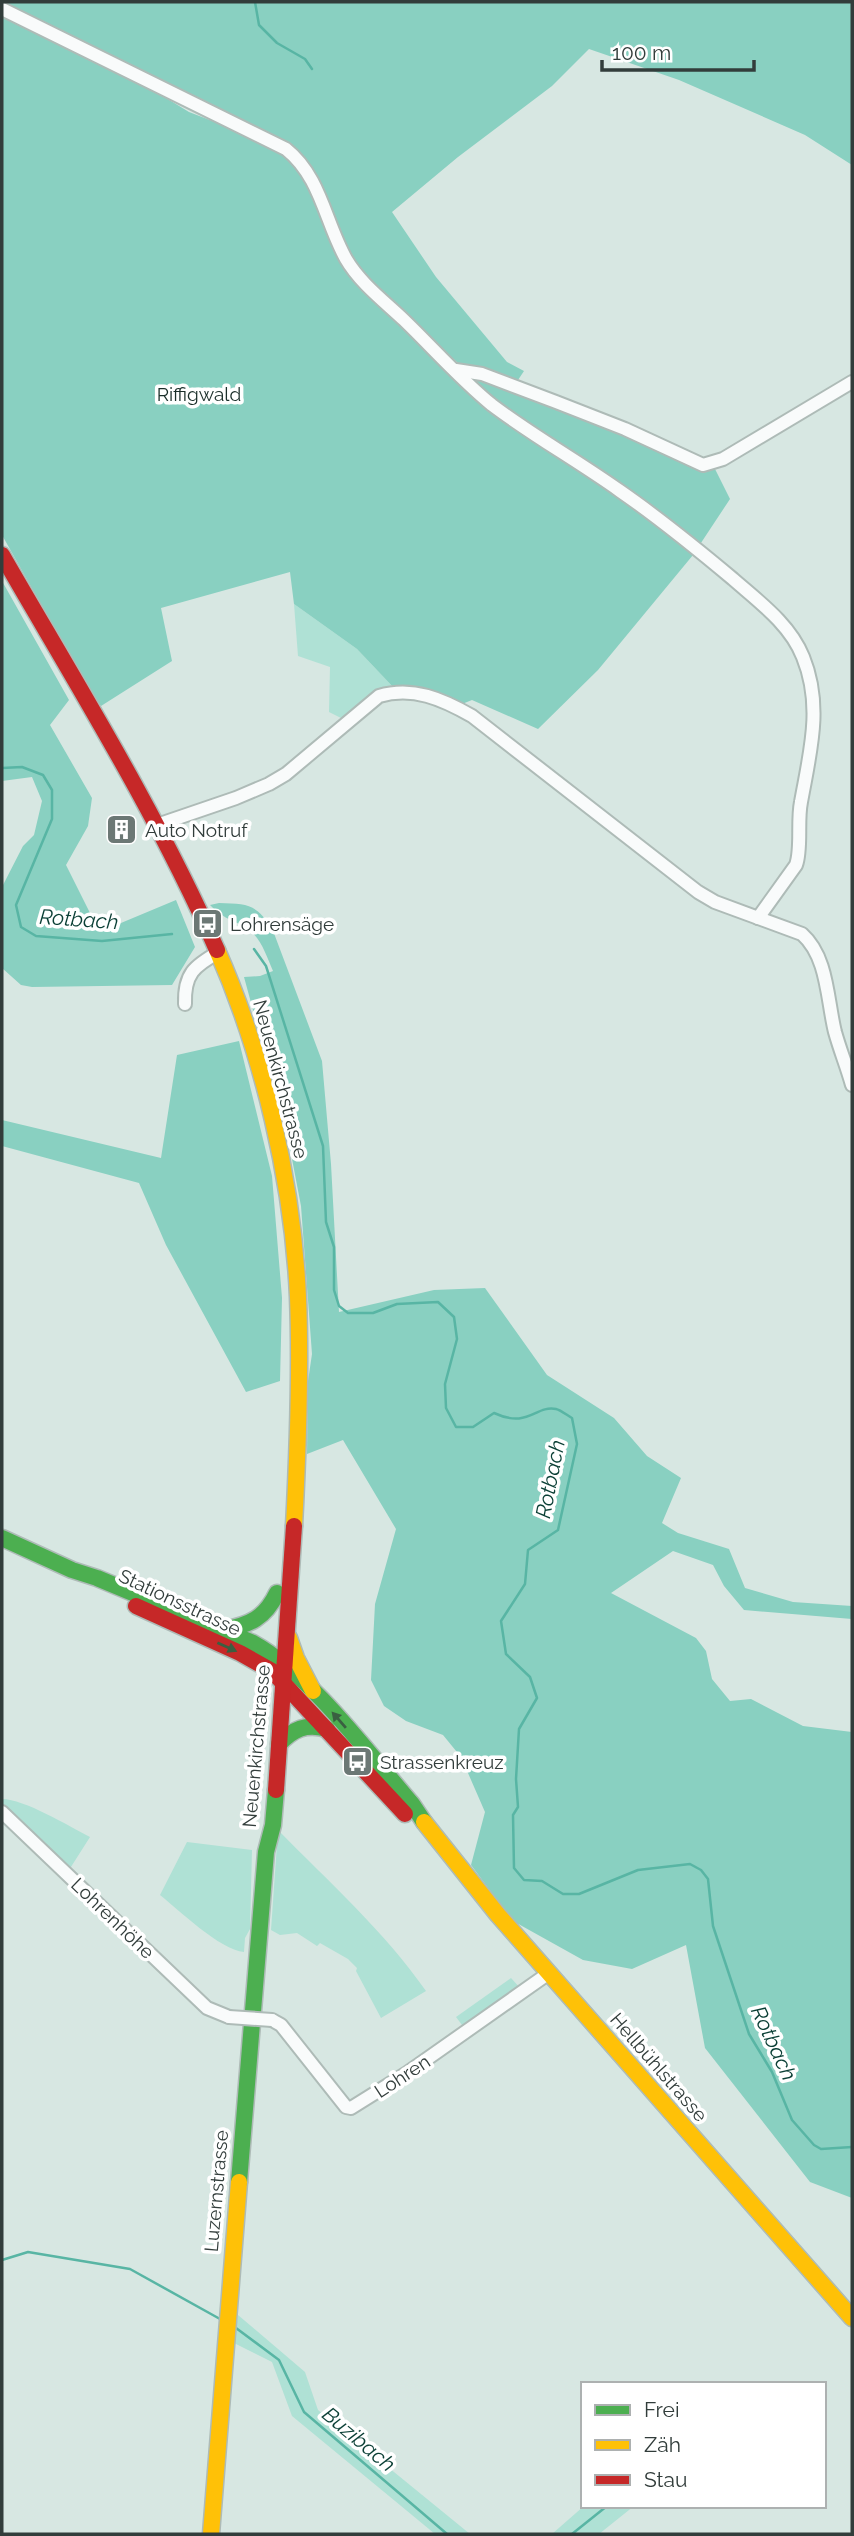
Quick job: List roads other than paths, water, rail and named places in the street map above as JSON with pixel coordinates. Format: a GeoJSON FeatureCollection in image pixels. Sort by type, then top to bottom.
{"type":"FeatureCollection","features":[{"type":"Feature","properties":{"kind":"main road","name":"Neuenkirchstrasse"},"geometry":{"type":"LineString","coordinates":[[2,555],[186,879],[219,952],[254,1048],[282,1161],[297,1279],[300,1411],[288,1632],[278,1668],[262,1812],[266,1852]]}},
{"type":"Feature","properties":{"kind":"main road","name":"Neuenkirchstrasse"},"geometry":{"type":"LineString","coordinates":[[266,1852],[273,1825],[279,1744],[277,1593],[293,1406],[298,1378]]}},
{"type":"Feature","properties":{"kind":"main road","name":"Stationsstrasse"},"geometry":{"type":"LineString","coordinates":[[2,1538],[72,1570],[253,1643],[278,1668]]}},
{"type":"Feature","properties":{"kind":"main road","name":"Stationsstrasse"},"geometry":{"type":"LineString","coordinates":[[72,1570],[99,1588],[278,1668]]}},
{"type":"Feature","properties":{"kind":"main road"},"geometry":{"type":"LineString","coordinates":[[223,1630],[244,1627],[258,1620],[267,1612],[277,1593]]}},
{"type":"Feature","properties":{"kind":"main road"},"geometry":{"type":"LineString","coordinates":[[288,1632],[296,1658],[313,1691]]}},
{"type":"Feature","properties":{"kind":"main road","name":"Hellbühlstrasse"},"geometry":{"type":"LineString","coordinates":[[278,1668],[313,1691],[412,1804],[437,1841],[550,1973],[852,2318]]}},
{"type":"Feature","properties":{"kind":"main road","name":"Hellbühlstrasse"},"geometry":{"type":"LineString","coordinates":[[278,1668],[327,1729],[407,1816],[437,1841]]}},
{"type":"Feature","properties":{"kind":"main road"},"geometry":{"type":"LineString","coordinates":[[279,1744],[299,1727],[316,1725],[327,1729]]}},
{"type":"Feature","properties":{"kind":"main road","name":"Luzernstrasse"},"geometry":{"type":"LineString","coordinates":[[211,2534],[266,1852]]}},
{"type":"Feature","properties":{"kind":"street"},"geometry":{"type":"LineString","coordinates":[[2,9],[286,149],[299,159],[322,199],[337,242],[358,276],[491,404],[662,520],[776,617],[796,643],[809,676],[815,711],[814,736],[800,805],[799,857],[758,918]]}},
{"type":"Feature","properties":{"kind":"street"},"geometry":{"type":"LineString","coordinates":[[456,370],[482,374],[625,429],[704,465],[723,459],[852,382]]}},
{"type":"Feature","properties":{"kind":"street"},"geometry":{"type":"LineString","coordinates":[[157,825],[269,785],[286,774],[379,696],[397,691],[436,699],[472,716],[698,892],[715,902],[803,934],[813,943],[819,956],[835,1033],[852,1085]]}},
{"type":"Feature","properties":{"kind":"street"},"geometry":{"type":"LineString","coordinates":[[185,1004],[184,988],[193,970],[219,952]]}},
{"type":"Feature","properties":{"kind":"street","name":"Lohrenhöhe"},"geometry":{"type":"LineString","coordinates":[[2,1812],[207,2008],[229,2017],[272,2020]]}},
{"type":"Feature","properties":{"kind":"street","name":"Lohren"},"geometry":{"type":"LineString","coordinates":[[272,2020],[281,2025],[346,2107],[351,2108],[407,2073],[550,1973]]}},
{"type":"Feature","properties":{"kind":"waterway"},"geometry":{"type":"LineString","coordinates":[[255,2],[259,25],[277,43],[305,59],[312,69]]}},
{"type":"Feature","properties":{"kind":"waterway","name":"Rotbach"},"geometry":{"type":"LineString","coordinates":[[2,768],[22,767],[43,775],[52,790],[52,819],[16,905],[21,927],[36,936],[102,941],[172,934]]}},
{"type":"Feature","properties":{"kind":"waterway","name":"Rotbach"},"geometry":{"type":"LineString","coordinates":[[254,949],[266,966],[323,1146],[326,1222],[334,1247],[334,1290],[339,1306],[348,1313],[373,1313],[397,1304],[438,1302],[454,1317],[457,1339],[445,1384],[446,1408],[456,1427],[473,1427],[494,1413],[516,1419],[549,1409],[558,1410],[572,1418],[577,1444],[558,1530],[528,1550],[525,1584],[501,1621],[506,1654],[530,1677],[537,1698],[519,1729],[516,1779],[518,1807],[513,1815],[514,1868],[524,1880],[542,1881],[563,1894],[579,1894],[638,1870],[690,1864],[701,1870],[708,1879],[713,1926],[749,2034],[772,2072],[792,2120],[814,2145],[821,2149],[852,2147]]}},
{"type":"Feature","properties":{"kind":"waterway","name":"Buzibach"},"geometry":{"type":"LineString","coordinates":[[2,2260],[28,2252],[130,2269],[220,2319]]}},
{"type":"Feature","properties":{"kind":"waterway","name":"Buzibach"},"geometry":{"type":"LineString","coordinates":[[236,2328],[279,2360],[304,2412],[447,2534]]}},
{"type":"Feature","properties":{"kind":"waterway"},"geometry":{"type":"LineString","coordinates":[[572,2534],[604,2508]]}},
{"type":"Feature","properties":{"kind":"place","name":"Auto Notruf"},"geometry":{"type":"Point","coordinates":[122,830]}},
{"type":"Feature","properties":{"kind":"place","name":"Lohrensäge"},"geometry":{"type":"Point","coordinates":[207,924]}},
{"type":"Feature","properties":{"kind":"place","name":"Strassenkreuz"},"geometry":{"type":"Point","coordinates":[357,1762]}},
{"type":"Feature","properties":{"kind":"park label","name":"Riffigwald"},"geometry":{"type":"Point","coordinates":[199,394]}}]}
